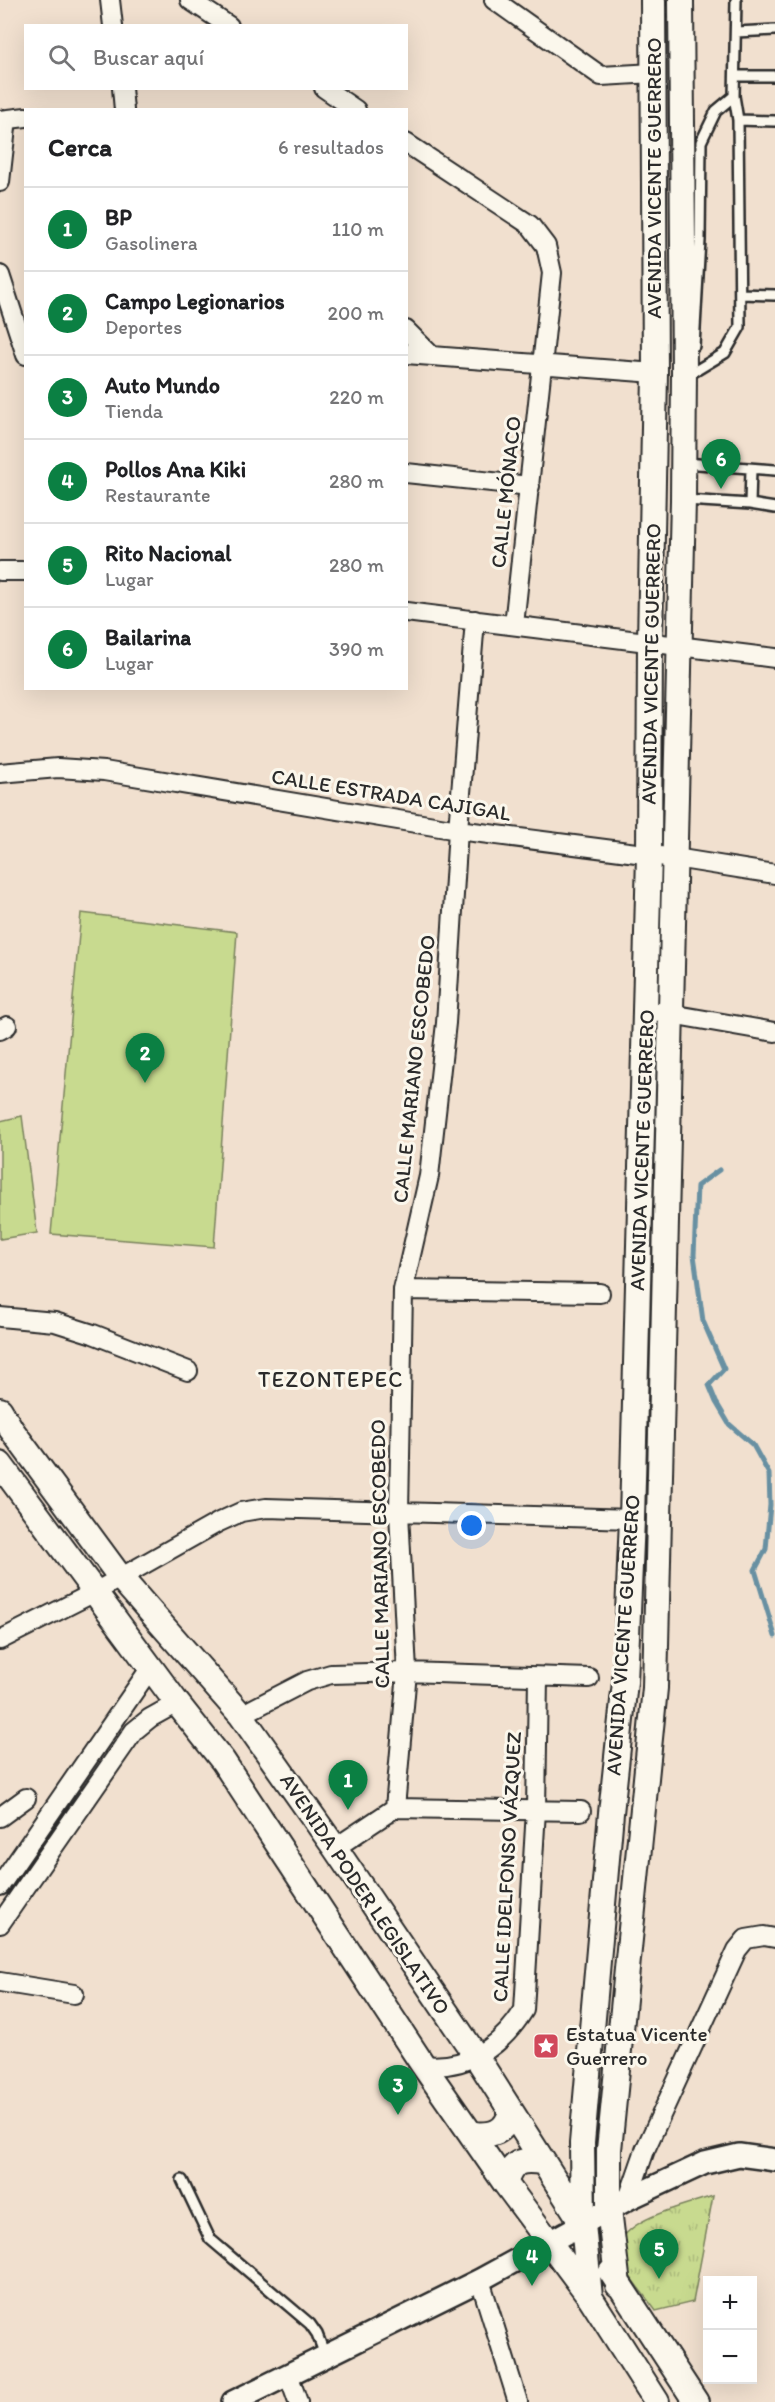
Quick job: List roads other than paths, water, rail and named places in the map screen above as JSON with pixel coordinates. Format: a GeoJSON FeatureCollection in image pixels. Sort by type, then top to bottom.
{"type":"FeatureCollection","features":[{"type":"Feature","properties":{"kind":"main road","name":"AVENIDA VICENTE GUERRERO"},"geometry":{"type":"LineString","coordinates":[[590,2297],[583,2224],[582,2143],[625,1682],[632,1519],[649,855],[655,373],[653,0]]}},
{"type":"Feature","properties":{"kind":"main road","name":"AVENIDA VICENTE GUERRERO"},"geometry":{"type":"LineString","coordinates":[[618,2285],[619,2204],[609,2150],[655,1688],[684,374],[681,0]]}},
{"type":"Feature","properties":{"kind":"main road","name":"AVENIDA PODER LEGISLATIVO"},"geometry":{"type":"LineString","coordinates":[[0,1410],[11,1429],[120,1577],[242,1715],[476,2056],[583,2224],[618,2285],[696,2402]]}},
{"type":"Feature","properties":{"kind":"main road","name":"AVENIDA PODER LEGISLATIVO"},"geometry":{"type":"LineString","coordinates":[[0,1464],[177,1703],[230,1770],[423,2065],[505,2183],[590,2297],[657,2402]]}},
{"type":"Feature","properties":{"kind":"main road"},"geometry":{"type":"LineString","coordinates":[[472,2134],[488,2136],[499,2132],[508,2123],[511,2112]]}},
{"type":"Feature","properties":{"kind":"main road"},"geometry":{"type":"LineString","coordinates":[[505,2183],[509,2171],[516,2164],[524,2160],[542,2162]]}},
{"type":"Feature","properties":{"kind":"street"},"geometry":{"type":"LineString","coordinates":[[110,0],[113,24]]}},
{"type":"Feature","properties":{"kind":"street"},"geometry":{"type":"LineString","coordinates":[[190,0],[226,24]]}},
{"type":"Feature","properties":{"kind":"street"},"geometry":{"type":"LineString","coordinates":[[494,0],[601,76],[654,74]]}},
{"type":"Feature","properties":{"kind":"street"},"geometry":{"type":"LineString","coordinates":[[122,90],[124,108]]}},
{"type":"Feature","properties":{"kind":"street"},"geometry":{"type":"LineString","coordinates":[[327,90],[353,108]]}},
{"type":"Feature","properties":{"kind":"street"},"geometry":{"type":"LineString","coordinates":[[0,182],[11,119]]}},
{"type":"Feature","properties":{"kind":"street","name":"CALLE MÓNACO"},"geometry":{"type":"LineString","coordinates":[[408,144],[530,225],[546,246],[552,273],[514,625]]}},
{"type":"Feature","properties":{"kind":"street"},"geometry":{"type":"LineString","coordinates":[[0,275],[14,325],[24,350]]}},
{"type":"Feature","properties":{"kind":"street"},"geometry":{"type":"LineString","coordinates":[[408,332],[431,355]]}},
{"type":"Feature","properties":{"kind":"street"},"geometry":{"type":"LineString","coordinates":[[408,354],[655,373]]}},
{"type":"Feature","properties":{"kind":"street"},"geometry":{"type":"LineString","coordinates":[[408,473],[530,486]]}},
{"type":"Feature","properties":{"kind":"street"},"geometry":{"type":"LineString","coordinates":[[0,571],[24,571]]}},
{"type":"Feature","properties":{"kind":"street"},"geometry":{"type":"LineString","coordinates":[[408,612],[775,658]]}},
{"type":"Feature","properties":{"kind":"street","name":"CALLE MARIANO ESCOBEDO"},"geometry":{"type":"LineString","coordinates":[[395,1808],[407,1672],[399,1512],[404,1290],[429,1176],[446,1023],[458,830],[475,620]]}},
{"type":"Feature","properties":{"kind":"street","name":"CALLE ESTRADA CAJIGAL"},"geometry":{"type":"LineString","coordinates":[[0,773],[58,768],[104,771],[458,830],[675,858],[775,874]]}},
{"type":"Feature","properties":{"kind":"street"},"geometry":{"type":"LineString","coordinates":[[645,1010],[775,1032]]}},
{"type":"Feature","properties":{"kind":"street"},"geometry":{"type":"LineString","coordinates":[[404,1290],[600,1293]]}},
{"type":"Feature","properties":{"kind":"street"},"geometry":{"type":"LineString","coordinates":[[0,1317],[55,1322],[93,1334],[188,1371]]}},
{"type":"Feature","properties":{"kind":"street"},"geometry":{"type":"LineString","coordinates":[[0,1640],[95,1592],[242,1512],[266,1508],[632,1519]]}},
{"type":"Feature","properties":{"kind":"street"},"geometry":{"type":"LineString","coordinates":[[0,1886],[151,1667]]}},
{"type":"Feature","properties":{"kind":"street"},"geometry":{"type":"LineString","coordinates":[[242,1715],[308,1681],[331,1674],[407,1672],[589,1678]]}},
{"type":"Feature","properties":{"kind":"street","name":"CALLE IDELFONSO VÁZQUEZ"},"geometry":{"type":"LineString","coordinates":[[423,2065],[450,2065],[476,2056],[508,2034],[524,2010],[536,1810],[538,1677]]}},
{"type":"Feature","properties":{"kind":"street"},"geometry":{"type":"LineString","coordinates":[[0,1924],[134,1731],[150,1718],[177,1703]]}},
{"type":"Feature","properties":{"kind":"street"},"geometry":{"type":"LineString","coordinates":[[0,1817],[26,1798]]}},
{"type":"Feature","properties":{"kind":"street"},"geometry":{"type":"LineString","coordinates":[[335,1848],[395,1808],[581,1811]]}},
{"type":"Feature","properties":{"kind":"street"},"geometry":{"type":"LineString","coordinates":[[619,2204],[737,1950],[746,1939],[764,1936],[775,1938]]}},
{"type":"Feature","properties":{"kind":"street"},"geometry":{"type":"LineString","coordinates":[[0,1983],[74,1994]]}},
{"type":"Feature","properties":{"kind":"street"},"geometry":{"type":"LineString","coordinates":[[232,2402],[480,2280],[619,2204],[705,2163],[739,2155],[775,2160]]}},
{"type":"Feature","properties":{"kind":"street"},"geometry":{"type":"LineString","coordinates":[[480,2280],[518,2402]]}},
{"type":"Feature","properties":{"kind":"street"},"geometry":{"type":"LineString","coordinates":[[288,2374],[298,2402]]}},
{"type":"Feature","properties":{"kind":"lane"},"geometry":{"type":"LineString","coordinates":[[684,374],[725,353],[740,327],[738,120],[734,96],[736,0]]}},
{"type":"Feature","properties":{"kind":"lane"},"geometry":{"type":"LineString","coordinates":[[736,32],[775,30]]}},
{"type":"Feature","properties":{"kind":"lane"},"geometry":{"type":"LineString","coordinates":[[735,76],[775,76]]}},
{"type":"Feature","properties":{"kind":"lane"},"geometry":{"type":"LineString","coordinates":[[684,374],[695,342],[700,240],[701,142],[716,111],[734,96]]}},
{"type":"Feature","properties":{"kind":"lane"},"geometry":{"type":"LineString","coordinates":[[738,120],[775,121]]}},
{"type":"Feature","properties":{"kind":"lane"},"geometry":{"type":"LineString","coordinates":[[741,294],[775,295]]}},
{"type":"Feature","properties":{"kind":"lane"},"geometry":{"type":"LineString","coordinates":[[681,463],[775,470]]}},
{"type":"Feature","properties":{"kind":"lane"},"geometry":{"type":"LineString","coordinates":[[750,504],[751,468]]}},
{"type":"Feature","properties":{"kind":"lane"},"geometry":{"type":"LineString","coordinates":[[682,500],[750,504],[775,508]]}},
{"type":"Feature","properties":{"kind":"lane"},"geometry":{"type":"LineString","coordinates":[[182,2180],[210,2239],[309,2324],[317,2334],[324,2355]]}},
{"type":"Feature","properties":{"kind":"waterway"},"geometry":{"type":"LineString","coordinates":[[719,1170],[697,1186],[694,1255],[703,1321],[724,1369],[709,1385],[729,1424],[753,1445],[769,1474],[770,1505],[766,1549],[755,1570],[775,1636]]}},
{"type":"Feature","properties":{"kind":"place","name":"Bailarina"},"geometry":{"type":"Point","coordinates":[721,489]}},
{"type":"Feature","properties":{"kind":"place","name":"Campo Legionarios"},"geometry":{"type":"Point","coordinates":[145,1083]}},
{"type":"Feature","properties":{"kind":"place","name":"BP"},"geometry":{"type":"Point","coordinates":[348,1810]}},
{"type":"Feature","properties":{"kind":"place","name":"Estatua Vicente Guerrero"},"geometry":{"type":"Point","coordinates":[546,2046]}},
{"type":"Feature","properties":{"kind":"place","name":"Auto Mundo"},"geometry":{"type":"Point","coordinates":[398,2115]}},
{"type":"Feature","properties":{"kind":"place","name":"Rito Nacional"},"geometry":{"type":"Point","coordinates":[659,2279]}},
{"type":"Feature","properties":{"kind":"place","name":"Pollos Ana Kiki"},"geometry":{"type":"Point","coordinates":[532,2286]}},
{"type":"Feature","properties":{"kind":"district","name":"TEZONTEPEC"},"geometry":{"type":"Point","coordinates":[331,1379]}}]}
